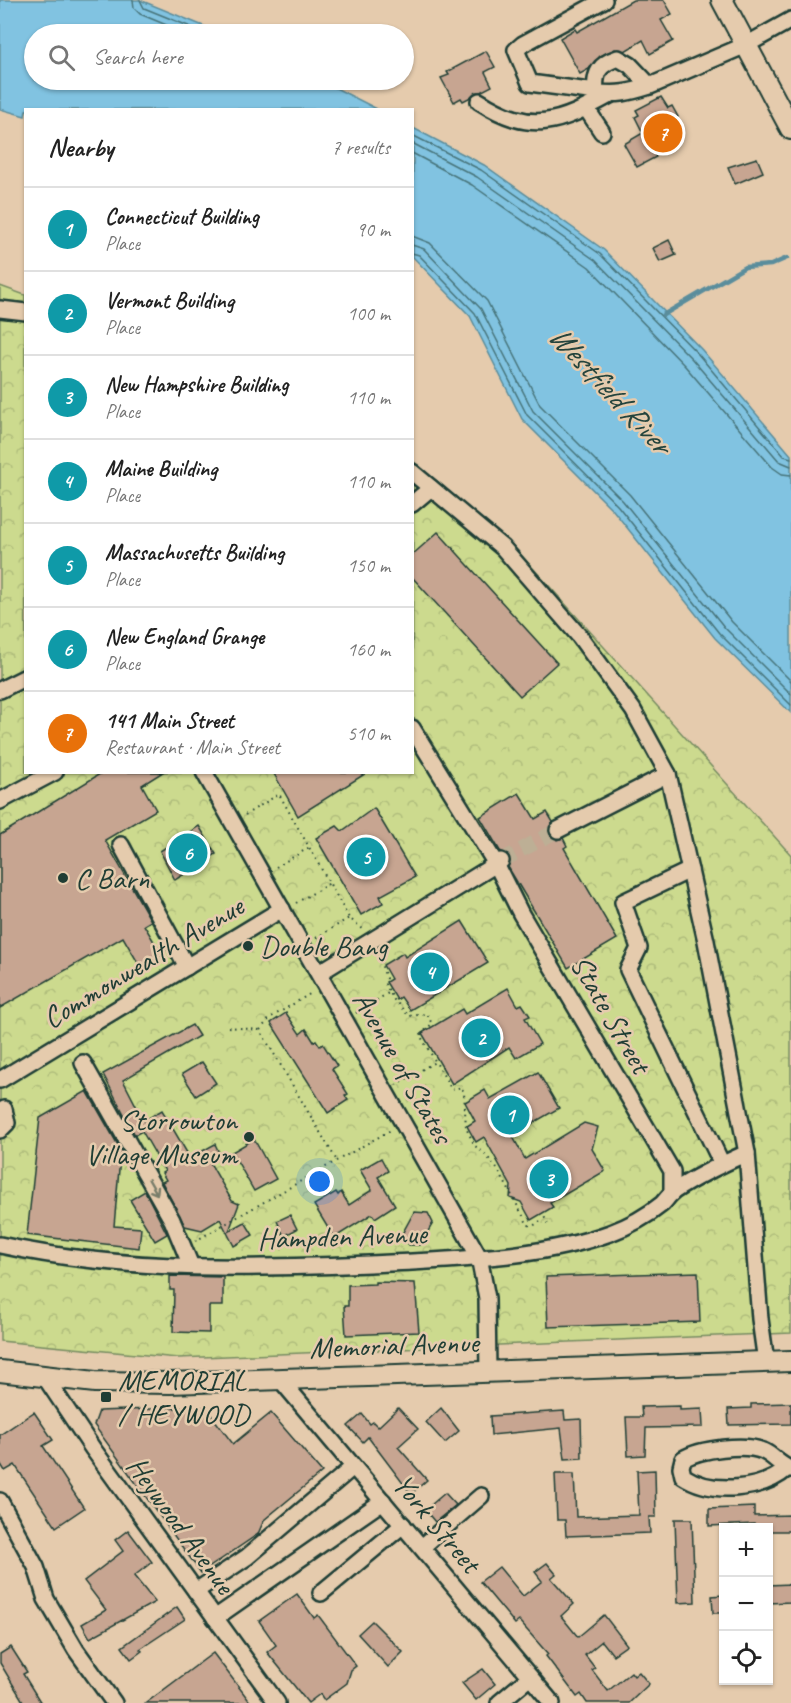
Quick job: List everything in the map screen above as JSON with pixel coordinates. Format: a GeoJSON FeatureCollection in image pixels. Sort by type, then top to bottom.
{"type":"FeatureCollection","features":[{"type":"Feature","properties":{"kind":"main road"},"geometry":{"type":"LineString","coordinates":[[722,0],[791,129]]}},
{"type":"Feature","properties":{"kind":"main road","name":"Memorial Avenue"},"geometry":{"type":"LineString","coordinates":[[0,1371],[45,1377],[148,1383],[791,1361]]}},
{"type":"Feature","properties":{"kind":"street"},"geometry":{"type":"LineString","coordinates":[[604,0],[522,44],[516,50],[530,83],[603,94],[630,93],[746,45],[791,20]]}},
{"type":"Feature","properties":{"kind":"street"},"geometry":{"type":"LineString","coordinates":[[603,94],[595,78],[598,69],[618,57],[630,65],[650,86]]}},
{"type":"Feature","properties":{"kind":"street"},"geometry":{"type":"LineString","coordinates":[[479,101],[501,115],[514,120],[545,123],[566,118],[586,108],[603,94]]}},
{"type":"Feature","properties":{"kind":"street"},"geometry":{"type":"LineString","coordinates":[[586,108],[602,132]]}},
{"type":"Feature","properties":{"kind":"street"},"geometry":{"type":"LineString","coordinates":[[0,309],[24,312]]}},
{"type":"Feature","properties":{"kind":"street"},"geometry":{"type":"LineString","coordinates":[[414,474],[503,548],[580,637],[633,710],[668,774],[690,870],[747,1153],[760,1319],[766,1362]]}},
{"type":"Feature","properties":{"kind":"street"},"geometry":{"type":"LineString","coordinates":[[414,502],[431,488]]}},
{"type":"Feature","properties":{"kind":"street"},"geometry":{"type":"LineString","coordinates":[[0,690],[24,678]]}},
{"type":"Feature","properties":{"kind":"street","name":"State Street"},"geometry":{"type":"LineString","coordinates":[[414,731],[498,863],[521,914],[672,1171],[672,1193]]}},
{"type":"Feature","properties":{"kind":"street"},"geometry":{"type":"LineString","coordinates":[[0,801],[51,774]]}},
{"type":"Feature","properties":{"kind":"street","name":"Avenue of States"},"geometry":{"type":"LineString","coordinates":[[205,774],[479,1257],[487,1298],[488,1372]]}},
{"type":"Feature","properties":{"kind":"street"},"geometry":{"type":"LineString","coordinates":[[558,830],[668,774]]}},
{"type":"Feature","properties":{"kind":"street"},"geometry":{"type":"LineString","coordinates":[[121,845],[187,967]]}},
{"type":"Feature","properties":{"kind":"street"},"geometry":{"type":"LineString","coordinates":[[322,979],[370,942],[498,863]]}},
{"type":"Feature","properties":{"kind":"street"},"geometry":{"type":"LineString","coordinates":[[690,870],[623,902],[639,948],[628,970],[722,1164]]}},
{"type":"Feature","properties":{"kind":"street","name":"Commonwealth Avenue"},"geometry":{"type":"LineString","coordinates":[[0,1080],[283,910]]}},
{"type":"Feature","properties":{"kind":"street"},"geometry":{"type":"LineString","coordinates":[[83,1064],[171,1221],[191,1266]]}},
{"type":"Feature","properties":{"kind":"street"},"geometry":{"type":"LineString","coordinates":[[0,1130],[7,1123],[4,1109]]}},
{"type":"Feature","properties":{"kind":"street","name":"Hampden Avenue"},"geometry":{"type":"LineString","coordinates":[[0,1245],[92,1258],[191,1266],[285,1267],[479,1257],[560,1246],[609,1233],[648,1215],[672,1193],[722,1164],[747,1153]]}},
{"type":"Feature","properties":{"kind":"street","name":"Heywood Avenue"},"geometry":{"type":"LineString","coordinates":[[45,1377],[93,1449],[277,1703]]}},
{"type":"Feature","properties":{"kind":"street","name":"York Street"},"geometry":{"type":"LineString","coordinates":[[280,1379],[552,1703]]}},
{"type":"Feature","properties":{"kind":"street"},"geometry":{"type":"LineString","coordinates":[[760,1449],[789,1468],[777,1478],[765,1482],[738,1487],[711,1488],[693,1483],[683,1476],[681,1467],[683,1459],[705,1450],[760,1449]]}},
{"type":"Feature","properties":{"kind":"street"},"geometry":{"type":"LineString","coordinates":[[196,1591],[247,1557],[353,1467]]}},
{"type":"Feature","properties":{"kind":"street"},"geometry":{"type":"LineString","coordinates":[[422,1547],[481,1496]]}},
{"type":"Feature","properties":{"kind":"street"},"geometry":{"type":"LineString","coordinates":[[0,1501],[36,1568],[46,1599],[76,1650],[114,1703]]}},
{"type":"Feature","properties":{"kind":"street"},"geometry":{"type":"LineString","coordinates":[[215,1618],[383,1502]]}},
{"type":"Feature","properties":{"kind":"street"},"geometry":{"type":"LineString","coordinates":[[321,1593],[403,1525]]}},
{"type":"Feature","properties":{"kind":"street"},"geometry":{"type":"LineString","coordinates":[[499,1703],[530,1677]]}},
{"type":"Feature","properties":{"kind":"path"},"geometry":{"type":"LineString","coordinates":[[233,824],[279,794],[349,918],[359,923],[381,959],[386,978],[385,984],[390,992],[409,1016],[427,1014],[432,1024],[420,1035],[452,1090],[461,1087],[464,1092],[466,1128],[475,1146],[498,1170],[526,1222],[533,1226],[545,1218],[549,1227]]}},
{"type":"Feature","properties":{"kind":"path"},"geometry":{"type":"LineString","coordinates":[[262,874],[310,847]]}},
{"type":"Feature","properties":{"kind":"path"},"geometry":{"type":"LineString","coordinates":[[283,910],[330,883]]}},
{"type":"Feature","properties":{"kind":"path"},"geometry":{"type":"LineString","coordinates":[[303,945],[349,918]]}},
{"type":"Feature","properties":{"kind":"path"},"geometry":{"type":"LineString","coordinates":[[260,1030],[270,1018],[322,979]]}},
{"type":"Feature","properties":{"kind":"path"},"geometry":{"type":"LineString","coordinates":[[345,1019],[390,992]]}},
{"type":"Feature","properties":{"kind":"path"},"geometry":{"type":"LineString","coordinates":[[228,1027],[260,1030]]}},
{"type":"Feature","properties":{"kind":"path"},"geometry":{"type":"LineString","coordinates":[[260,1030],[337,1161]]}},
{"type":"Feature","properties":{"kind":"path"},"geometry":{"type":"LineString","coordinates":[[386,1091],[435,1062]]}},
{"type":"Feature","properties":{"kind":"path"},"geometry":{"type":"LineString","coordinates":[[183,1248],[404,1122]]}},
{"type":"Feature","properties":{"kind":"green space"},"geometry":{"type":"Polygon","coordinates":[[[0,286],[24,295],[24,774],[414,774],[414,462],[515,548],[791,855],[791,1333],[178,1358],[0,1341],[0,286]]]}},
{"type":"Feature","properties":{"kind":"water"},"geometry":{"type":"Polygon","coordinates":[[[0,0],[140,0],[199,24],[24,24],[24,90],[340,90],[375,108],[24,108],[24,116],[0,109],[0,0]]]}},
{"type":"Feature","properties":{"kind":"water","name":"Westfield River"},"geometry":{"type":"Polygon","coordinates":[[[414,129],[484,165],[604,250],[702,350],[791,455],[791,713],[715,638],[613,510],[522,419],[470,316],[414,258],[414,129]]]}},
{"type":"Feature","properties":{"kind":"building"},"geometry":{"type":"Polygon","coordinates":[[[633,0],[664,0],[672,14],[661,20],[673,41],[650,54],[643,40],[625,51],[615,49],[600,56],[589,69],[580,74],[560,38],[575,29],[577,32],[633,0]]]}},
{"type":"Feature","properties":{"kind":"building"},"geometry":{"type":"Polygon","coordinates":[[[486,51],[495,67],[485,72],[492,86],[463,101],[461,98],[454,102],[441,78],[449,75],[447,72],[486,51]]]}},
{"type":"Feature","properties":{"kind":"building"},"geometry":{"type":"Polygon","coordinates":[[[661,97],[668,108],[672,106],[678,117],[674,119],[682,135],[653,151],[656,157],[637,167],[624,144],[643,133],[635,117],[639,115],[636,110],[661,97]]]}},
{"type":"Feature","properties":{"kind":"building"},"geometry":{"type":"Polygon","coordinates":[[[757,158],[763,172],[735,184],[728,167],[757,158]]]}},
{"type":"Feature","properties":{"kind":"building"},"geometry":{"type":"Polygon","coordinates":[[[669,240],[676,255],[660,262],[653,248],[669,240]]]}},
{"type":"Feature","properties":{"kind":"building"},"geometry":{"type":"Polygon","coordinates":[[[438,532],[557,663],[520,696],[414,579],[414,553],[438,532]]]}},
{"type":"Feature","properties":{"kind":"building","name":"C Barn"},"geometry":{"type":"Polygon","coordinates":[[[100,774],[160,774],[142,785],[156,810],[105,840],[151,921],[144,925],[162,955],[141,968],[123,937],[0,1008],[0,835],[100,774]]]}},
{"type":"Feature","properties":{"kind":"building"},"geometry":{"type":"Polygon","coordinates":[[[274,774],[365,774],[298,816],[274,774]]]}},
{"type":"Feature","properties":{"kind":"building"},"geometry":{"type":"Polygon","coordinates":[[[519,793],[535,819],[547,812],[553,822],[548,829],[550,835],[557,840],[563,838],[567,846],[564,848],[617,939],[568,968],[508,867],[510,856],[500,851],[480,817],[519,793]]]}},
{"type":"Feature","properties":{"kind":"building"},"geometry":{"type":"Polygon","coordinates":[[[374,808],[415,877],[380,896],[383,903],[361,915],[316,838],[337,826],[342,831],[374,808]]]}},
{"type":"Feature","properties":{"kind":"building"},"geometry":{"type":"Polygon","coordinates":[[[199,826],[216,854],[175,880],[160,851],[199,826]]]}},
{"type":"Feature","properties":{"kind":"building"},"geometry":{"type":"Polygon","coordinates":[[[462,921],[488,963],[410,1010],[401,997],[397,1000],[386,982],[391,979],[383,965],[403,953],[405,957],[462,921]]]}},
{"type":"Feature","properties":{"kind":"building"},"geometry":{"type":"Polygon","coordinates":[[[508,988],[518,1006],[522,1004],[530,1016],[525,1018],[540,1044],[516,1058],[509,1047],[452,1084],[422,1033],[462,1009],[465,1014],[508,988]]]}},
{"type":"Feature","properties":{"kind":"building"},"geometry":{"type":"Polygon","coordinates":[[[286,1013],[300,1034],[306,1029],[314,1042],[316,1040],[320,1046],[323,1044],[337,1066],[332,1069],[348,1094],[345,1096],[348,1100],[328,1113],[271,1023],[286,1013]]]}},
{"type":"Feature","properties":{"kind":"building"},"geometry":{"type":"Polygon","coordinates":[[[192,1025],[199,1036],[123,1080],[144,1121],[162,1110],[190,1158],[215,1144],[221,1157],[210,1163],[232,1201],[239,1204],[229,1231],[245,1222],[253,1235],[234,1246],[220,1219],[202,1230],[185,1226],[162,1182],[166,1180],[162,1173],[165,1171],[142,1131],[135,1135],[103,1074],[192,1025]]]}},
{"type":"Feature","properties":{"kind":"building"},"geometry":{"type":"Polygon","coordinates":[[[202,1062],[216,1083],[196,1096],[182,1074],[202,1062]]]}},
{"type":"Feature","properties":{"kind":"building"},"geometry":{"type":"Polygon","coordinates":[[[538,1072],[559,1108],[512,1135],[525,1159],[584,1123],[598,1127],[592,1149],[605,1171],[550,1203],[553,1207],[531,1220],[521,1202],[510,1198],[511,1186],[484,1137],[476,1142],[467,1126],[475,1121],[465,1102],[485,1090],[490,1099],[538,1072]]]}},
{"type":"Feature","properties":{"kind":"building"},"geometry":{"type":"Polygon","coordinates":[[[87,1091],[123,1154],[120,1158],[114,1226],[141,1228],[139,1248],[27,1235],[40,1118],[87,1091]]]}},
{"type":"Feature","properties":{"kind":"building"},"geometry":{"type":"Polygon","coordinates":[[[254,1139],[276,1179],[254,1191],[232,1152],[254,1139]]]}},
{"type":"Feature","properties":{"kind":"building"},"geometry":{"type":"Polygon","coordinates":[[[381,1158],[388,1171],[378,1177],[395,1205],[375,1218],[372,1214],[334,1238],[314,1205],[336,1192],[338,1195],[341,1192],[349,1205],[372,1190],[360,1170],[381,1158]]]}},
{"type":"Feature","properties":{"kind":"building"},"geometry":{"type":"Polygon","coordinates":[[[145,1191],[167,1234],[155,1241],[130,1200],[145,1191]]]}},
{"type":"Feature","properties":{"kind":"building"},"geometry":{"type":"Polygon","coordinates":[[[414,1212],[428,1213],[433,1223],[420,1245],[409,1245],[402,1234],[414,1212]]]}},
{"type":"Feature","properties":{"kind":"building"},"geometry":{"type":"Polygon","coordinates":[[[290,1215],[297,1229],[284,1236],[277,1221],[290,1215]]]}},
{"type":"Feature","properties":{"kind":"building"},"geometry":{"type":"Polygon","coordinates":[[[698,1272],[700,1322],[548,1327],[546,1277],[698,1272]]]}},
{"type":"Feature","properties":{"kind":"building"},"geometry":{"type":"Polygon","coordinates":[[[170,1276],[223,1277],[223,1306],[209,1306],[209,1333],[173,1332],[174,1290],[170,1290],[170,1276]]]}},
{"type":"Feature","properties":{"kind":"building"},"geometry":{"type":"Polygon","coordinates":[[[375,1282],[415,1283],[419,1332],[346,1335],[344,1306],[348,1306],[348,1285],[375,1284],[375,1282]]]}},
{"type":"Feature","properties":{"kind":"building"},"geometry":{"type":"Polygon","coordinates":[[[791,1403],[791,1424],[729,1425],[728,1409],[751,1408],[751,1404],[791,1403]]]}},
{"type":"Feature","properties":{"kind":"building"},"geometry":{"type":"Polygon","coordinates":[[[680,1406],[680,1410],[702,1409],[703,1427],[646,1428],[645,1455],[628,1456],[626,1417],[642,1417],[641,1407],[680,1406]]]}},
{"type":"Feature","properties":{"kind":"building"},"geometry":{"type":"Polygon","coordinates":[[[205,1407],[233,1444],[271,1413],[322,1472],[264,1520],[258,1534],[201,1573],[94,1425],[99,1411],[205,1407]]]}},
{"type":"Feature","properties":{"kind":"building"},"geometry":{"type":"Polygon","coordinates":[[[398,1408],[418,1429],[398,1447],[427,1480],[411,1494],[368,1437],[363,1442],[348,1426],[362,1414],[370,1424],[373,1422],[378,1427],[398,1408]]]}},
{"type":"Feature","properties":{"kind":"building"},"geometry":{"type":"Polygon","coordinates":[[[441,1408],[459,1431],[445,1443],[426,1422],[441,1408]]]}},
{"type":"Feature","properties":{"kind":"building"},"geometry":{"type":"Polygon","coordinates":[[[564,1411],[565,1420],[581,1419],[582,1458],[565,1459],[561,1428],[491,1435],[490,1416],[564,1411]]]}},
{"type":"Feature","properties":{"kind":"building"},"geometry":{"type":"Polygon","coordinates":[[[34,1412],[53,1440],[43,1446],[84,1508],[56,1527],[15,1465],[5,1471],[0,1463],[0,1435],[34,1412]]]}},
{"type":"Feature","properties":{"kind":"building"},"geometry":{"type":"Polygon","coordinates":[[[655,1470],[656,1517],[649,1517],[650,1533],[566,1536],[565,1520],[557,1520],[555,1474],[574,1474],[576,1517],[639,1515],[637,1471],[655,1470]]]}},
{"type":"Feature","properties":{"kind":"building"},"geometry":{"type":"Polygon","coordinates":[[[445,1493],[456,1505],[435,1522],[425,1510],[445,1493]]]}},
{"type":"Feature","properties":{"kind":"building"},"geometry":{"type":"Polygon","coordinates":[[[754,1507],[754,1516],[791,1515],[791,1531],[773,1531],[773,1523],[719,1523],[719,1526],[709,1526],[709,1509],[754,1507]]]}},
{"type":"Feature","properties":{"kind":"building"},"geometry":{"type":"Polygon","coordinates":[[[675,1519],[692,1519],[695,1602],[678,1603],[675,1519]]]}},
{"type":"Feature","properties":{"kind":"building"},"geometry":{"type":"Polygon","coordinates":[[[128,1530],[152,1562],[134,1576],[155,1602],[90,1638],[82,1624],[106,1610],[84,1581],[123,1551],[115,1540],[128,1530]]]}},
{"type":"Feature","properties":{"kind":"building"},"geometry":{"type":"Polygon","coordinates":[[[547,1563],[556,1574],[551,1578],[574,1604],[561,1616],[578,1637],[604,1615],[627,1645],[613,1655],[602,1641],[585,1655],[595,1668],[592,1670],[608,1691],[631,1672],[634,1676],[639,1672],[649,1684],[629,1703],[587,1703],[581,1694],[577,1697],[546,1656],[548,1654],[519,1621],[515,1624],[480,1582],[499,1567],[523,1596],[542,1581],[535,1572],[547,1563]]]}},
{"type":"Feature","properties":{"kind":"building"},"geometry":{"type":"Polygon","coordinates":[[[791,1584],[791,1602],[773,1603],[773,1585],[791,1584]]]}},
{"type":"Feature","properties":{"kind":"building"},"geometry":{"type":"Polygon","coordinates":[[[297,1594],[314,1618],[318,1615],[356,1666],[351,1670],[347,1683],[324,1700],[320,1694],[308,1703],[267,1652],[276,1645],[259,1621],[297,1594]]]}},
{"type":"Feature","properties":{"kind":"building"},"geometry":{"type":"Polygon","coordinates":[[[719,1595],[719,1613],[713,1613],[712,1596],[719,1595]]]}},
{"type":"Feature","properties":{"kind":"building"},"geometry":{"type":"Polygon","coordinates":[[[177,1607],[185,1619],[140,1649],[142,1651],[131,1659],[122,1647],[177,1607]]]}},
{"type":"Feature","properties":{"kind":"building"},"geometry":{"type":"Polygon","coordinates":[[[372,1621],[403,1652],[388,1667],[358,1634],[372,1621]]]}},
{"type":"Feature","properties":{"kind":"building"},"geometry":{"type":"Polygon","coordinates":[[[11,1647],[27,1672],[23,1674],[41,1703],[24,1703],[0,1663],[0,1654],[11,1647]]]}},
{"type":"Feature","properties":{"kind":"building"},"geometry":{"type":"Polygon","coordinates":[[[213,1653],[251,1703],[146,1703],[213,1653]]]}},
{"type":"Feature","properties":{"kind":"building"},"geometry":{"type":"Polygon","coordinates":[[[483,1669],[495,1684],[476,1700],[462,1683],[483,1669]]]}},
{"type":"Feature","properties":{"kind":"waterway"},"geometry":{"type":"LineString","coordinates":[[663,315],[745,267],[771,265],[787,258]]}},
{"type":"Feature","properties":{"kind":"tunnel"},"geometry":{"type":"LineString","coordinates":[[501,861],[558,830]]}},
{"type":"Feature","properties":{"kind":"place","name":"141 Main Street"},"geometry":{"type":"Point","coordinates":[663,133]}},
{"type":"Feature","properties":{"kind":"place","name":"New England Grange"},"geometry":{"type":"Point","coordinates":[188,853]}},
{"type":"Feature","properties":{"kind":"place","name":"Massachusetts Building"},"geometry":{"type":"Point","coordinates":[366,857]}},
{"type":"Feature","properties":{"kind":"place","name":"C Barn"},"geometry":{"type":"Point","coordinates":[63,878]}},
{"type":"Feature","properties":{"kind":"place","name":"Double Bang"},"geometry":{"type":"Point","coordinates":[248,946]}},
{"type":"Feature","properties":{"kind":"place","name":"Maine Building"},"geometry":{"type":"Point","coordinates":[430,972]}},
{"type":"Feature","properties":{"kind":"place","name":"Vermont Building"},"geometry":{"type":"Point","coordinates":[481,1038]}},
{"type":"Feature","properties":{"kind":"place","name":"Connecticut Building"},"geometry":{"type":"Point","coordinates":[510,1115]}},
{"type":"Feature","properties":{"kind":"place","name":"Storrowton Village Museum"},"geometry":{"type":"Point","coordinates":[249,1137]}},
{"type":"Feature","properties":{"kind":"place","name":"New Hampshire Building"},"geometry":{"type":"Point","coordinates":[549,1179]}},
{"type":"Feature","properties":{"kind":"place","name":"MEMORIAL / HEYWOOD"},"geometry":{"type":"Point","coordinates":[106,1397]}}]}
